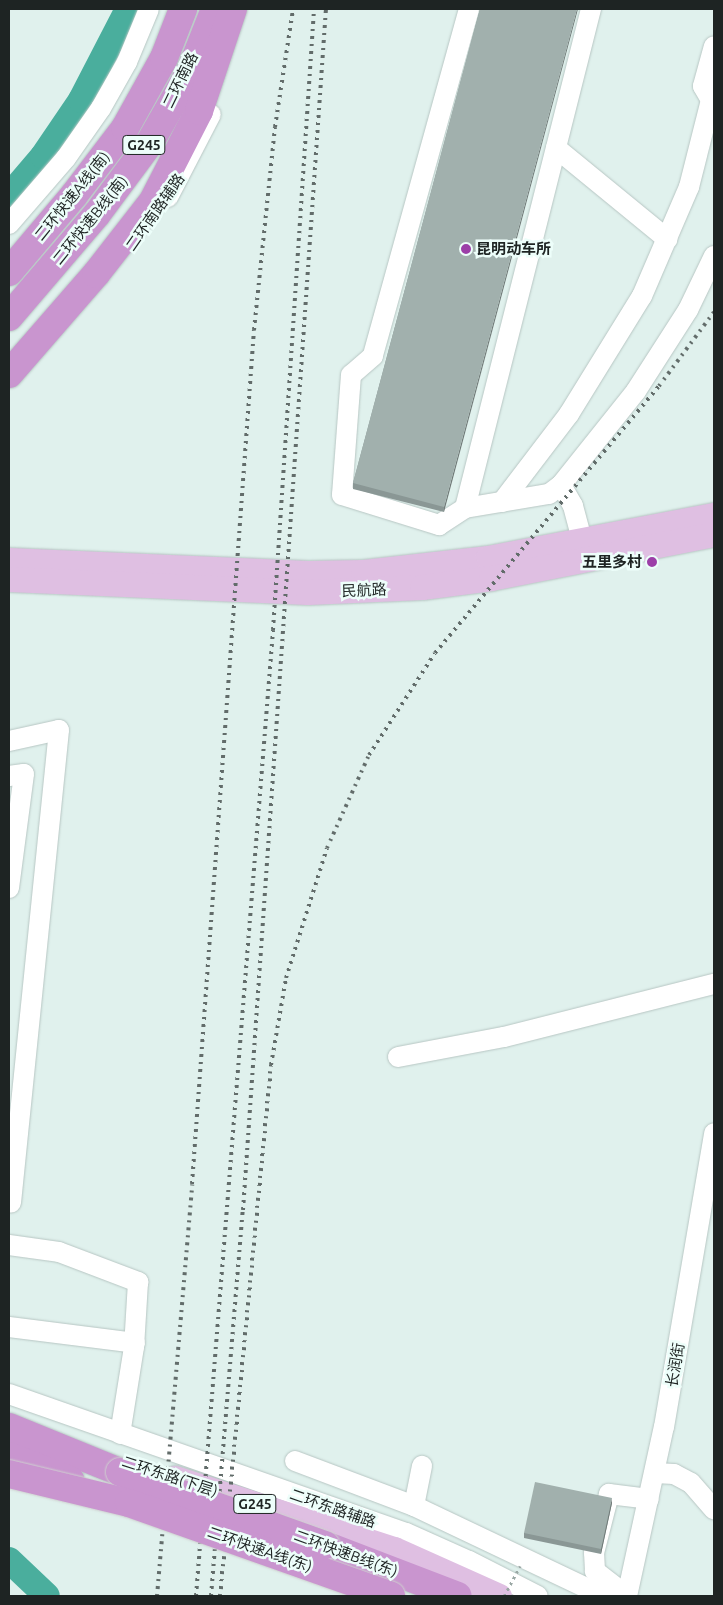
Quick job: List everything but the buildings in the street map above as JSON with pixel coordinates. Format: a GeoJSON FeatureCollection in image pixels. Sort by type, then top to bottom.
{"type":"FeatureCollection","features":[{"type":"Feature","properties":{"kind":"highway"},"geometry":{"type":"LineString","coordinates":[[9,244],[58,189],[102,131],[130,86],[164,9]]}},
{"type":"Feature","properties":{"kind":"highway","name":"二环快速A线(南)"},"geometry":{"type":"LineString","coordinates":[[9,272],[93,172],[138,106],[164,58],[183,9]]}},
{"type":"Feature","properties":{"kind":"highway","name":"二环快速B线(南)"},"geometry":{"type":"LineString","coordinates":[[9,317],[97,214],[149,144],[191,70],[215,9]]}},
{"type":"Feature","properties":{"kind":"highway"},"geometry":{"type":"LineString","coordinates":[[9,374],[125,238],[162,185],[205,97],[233,9]]}},
{"type":"Feature","properties":{"kind":"highway"},"geometry":{"type":"LineString","coordinates":[[9,244],[98,162],[138,106]]}},
{"type":"Feature","properties":{"kind":"highway"},"geometry":{"type":"LineString","coordinates":[[9,332],[86,238],[149,144]]}},
{"type":"Feature","properties":{"kind":"highway"},"geometry":{"type":"LineString","coordinates":[[9,1427],[120,1472]]}},
{"type":"Feature","properties":{"kind":"highway"},"geometry":{"type":"LineString","coordinates":[[9,1436],[120,1472]]}},
{"type":"Feature","properties":{"kind":"highway"},"geometry":{"type":"LineString","coordinates":[[9,1456],[129,1503]]}},
{"type":"Feature","properties":{"kind":"highway","name":"二环快速B线(东)"},"geometry":{"type":"LineString","coordinates":[[120,1472],[383,1566],[458,1596]]}},
{"type":"Feature","properties":{"kind":"highway"},"geometry":{"type":"LineString","coordinates":[[9,1474],[129,1503]]}},
{"type":"Feature","properties":{"kind":"highway","name":"二环快速A线(东)"},"geometry":{"type":"LineString","coordinates":[[129,1503],[390,1596]]}},
{"type":"Feature","properties":{"kind":"main road","name":"二环南路"},"geometry":{"type":"LineString","coordinates":[[9,278],[78,198],[128,130],[156,85],[188,9]]}},
{"type":"Feature","properties":{"kind":"main road","name":"二环南路"},"geometry":{"type":"LineString","coordinates":[[9,311],[94,212],[146,142],[187,68],[211,9]]}},
{"type":"Feature","properties":{"kind":"main road","name":"民航路"},"geometry":{"type":"LineString","coordinates":[[9,560],[308,574],[354,572],[488,558],[714,515]]}},
{"type":"Feature","properties":{"kind":"main road","name":"民航路"},"geometry":{"type":"LineString","coordinates":[[9,579],[308,592],[422,587],[491,578],[714,534]]}},
{"type":"Feature","properties":{"kind":"main road","name":"二环东路(下层)"},"geometry":{"type":"LineString","coordinates":[[9,1419],[122,1462],[394,1549],[499,1596]]}},
{"type":"Feature","properties":{"kind":"main road","name":"二环东路(下层)"},"geometry":{"type":"LineString","coordinates":[[9,1442],[116,1481],[368,1562],[452,1596]]}},
{"type":"Feature","properties":{"kind":"main road"},"geometry":{"type":"LineString","coordinates":[[9,1466],[368,1596]]}},
{"type":"Feature","properties":{"kind":"street"},"geometry":{"type":"LineString","coordinates":[[9,224],[66,158],[93,121],[127,62],[149,9]]}},
{"type":"Feature","properties":{"kind":"street","name":"二环南路辅路"},"geometry":{"type":"LineString","coordinates":[[9,378],[86,301],[136,241],[169,195],[212,110],[242,9]]}},
{"type":"Feature","properties":{"kind":"street"},"geometry":{"type":"LineString","coordinates":[[469,9],[373,356],[351,376],[342,495],[439,526],[466,508],[550,494],[561,485],[646,375],[688,310],[714,256]]}},
{"type":"Feature","properties":{"kind":"street"},"geometry":{"type":"LineString","coordinates":[[466,508],[591,9]]}},
{"type":"Feature","properties":{"kind":"street"},"geometry":{"type":"LineString","coordinates":[[502,502],[569,414],[642,296],[689,187],[711,100],[704,86],[714,46]]}},
{"type":"Feature","properties":{"kind":"street"},"geometry":{"type":"LineString","coordinates":[[556,148],[667,239]]}},
{"type":"Feature","properties":{"kind":"street"},"geometry":{"type":"LineString","coordinates":[[561,485],[573,506],[582,540]]}},
{"type":"Feature","properties":{"kind":"street"},"geometry":{"type":"LineString","coordinates":[[9,741],[59,730],[10,1203]]}},
{"type":"Feature","properties":{"kind":"street"},"geometry":{"type":"LineString","coordinates":[[9,776],[24,774],[9,888]]}},
{"type":"Feature","properties":{"kind":"street"},"geometry":{"type":"LineString","coordinates":[[398,1057],[504,1037],[714,984]]}},
{"type":"Feature","properties":{"kind":"street","name":"长润街"},"geometry":{"type":"LineString","coordinates":[[626,1596],[655,1473],[714,1133]]}},
{"type":"Feature","properties":{"kind":"street"},"geometry":{"type":"LineString","coordinates":[[9,1245],[60,1252],[138,1282],[135,1343],[120,1434]]}},
{"type":"Feature","properties":{"kind":"street"},"geometry":{"type":"LineString","coordinates":[[9,1327],[135,1343]]}},
{"type":"Feature","properties":{"kind":"street","name":"二环东路辅路"},"geometry":{"type":"LineString","coordinates":[[9,1394],[406,1533],[469,1561],[538,1596]]}},
{"type":"Feature","properties":{"kind":"street"},"geometry":{"type":"LineString","coordinates":[[295,1461],[414,1506],[600,1594],[626,1596]]}},
{"type":"Feature","properties":{"kind":"street"},"geometry":{"type":"LineString","coordinates":[[414,1506],[422,1466]]}},
{"type":"Feature","properties":{"kind":"street"},"geometry":{"type":"LineString","coordinates":[[655,1473],[674,1474],[691,1483],[714,1509]]}},
{"type":"Feature","properties":{"kind":"street"},"geometry":{"type":"LineString","coordinates":[[626,1596],[595,1571],[594,1553],[609,1494],[649,1499]]}},
{"type":"Feature","properties":{"kind":"path"},"geometry":{"type":"LineString","coordinates":[[504,1596],[520,1566]]}},
{"type":"Feature","properties":{"kind":"waterway"},"geometry":{"type":"LineString","coordinates":[[9,196],[43,156],[81,100],[128,9]]}},
{"type":"Feature","properties":{"kind":"waterway"},"geometry":{"type":"LineString","coordinates":[[9,1560],[47,1596]]}},
{"type":"Feature","properties":{"kind":"railway"},"geometry":{"type":"LineString","coordinates":[[157,1596],[192,1184],[254,330],[275,127],[293,9]]}},
{"type":"Feature","properties":{"kind":"railway"},"geometry":{"type":"LineString","coordinates":[[196,1596],[273,630],[314,9]]}},
{"type":"Feature","properties":{"kind":"railway"},"geometry":{"type":"LineString","coordinates":[[211,1596],[243,1210],[326,9]]}},
{"type":"Feature","properties":{"kind":"railway"},"geometry":{"type":"LineString","coordinates":[[220,1596],[271,1065],[286,978],[327,848],[369,755],[435,653],[659,386],[714,312]]}},
{"type":"Feature","properties":{"kind":"place","name":"昆明动车所"},"geometry":{"type":"Point","coordinates":[466,249]}},
{"type":"Feature","properties":{"kind":"place","name":"五里多村"},"geometry":{"type":"Point","coordinates":[652,562]}}]}
